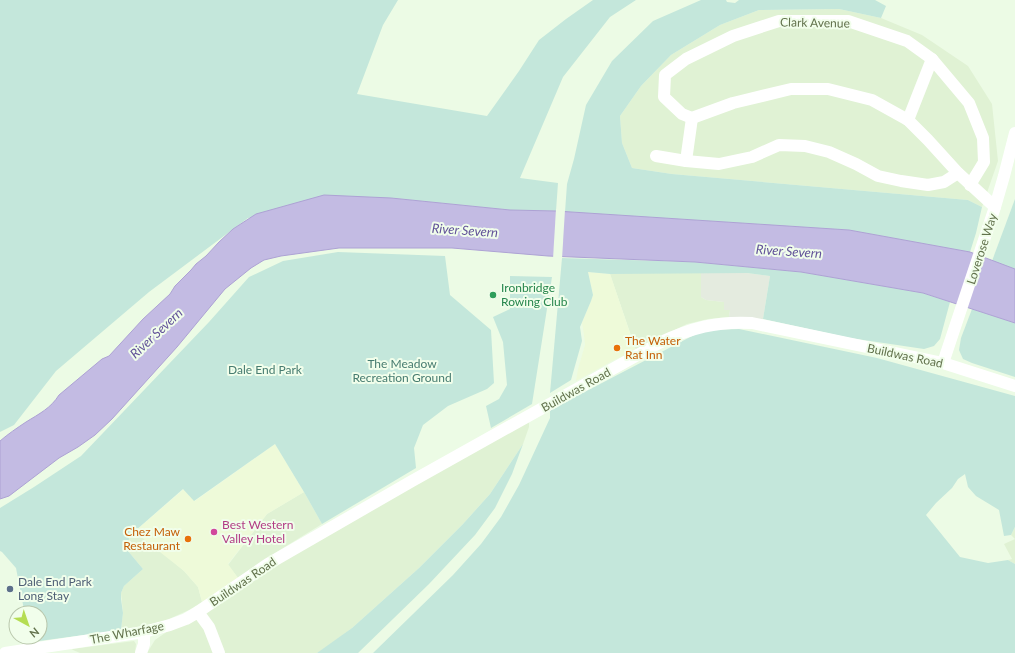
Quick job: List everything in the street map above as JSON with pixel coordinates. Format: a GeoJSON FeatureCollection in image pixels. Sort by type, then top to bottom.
{"type":"FeatureCollection","features":[{"type":"Feature","properties":{"kind":"street","name":"Clark Avenue"},"geometry":{"type":"LineString","coordinates":[[692,118],[682,114],[664,97],[665,76],[686,59],[733,36],[779,21],[848,22],[907,41],[932,59],[969,103],[983,138],[984,162],[970,185]]}},
{"type":"Feature","properties":{"kind":"street"},"geometry":{"type":"LineString","coordinates":[[908,120],[932,59]]}},
{"type":"Feature","properties":{"kind":"street"},"geometry":{"type":"LineString","coordinates":[[686,161],[692,118],[733,103],[791,89],[828,89],[872,100],[908,120],[958,173],[995,207]]}},
{"type":"Feature","properties":{"kind":"street","name":"Loverose Way"},"geometry":{"type":"LineString","coordinates":[[943,363],[995,207],[1015,133]]}},
{"type":"Feature","properties":{"kind":"street"},"geometry":{"type":"LineString","coordinates":[[656,156],[718,164],[752,157],[779,145],[805,146],[829,152],[878,176],[901,181],[928,185],[944,182],[958,173]]}},
{"type":"Feature","properties":{"kind":"street","name":"Buildwas Road"},"geometry":{"type":"LineString","coordinates":[[198,612],[268,564],[412,481],[659,343],[691,330],[715,324],[738,322],[752,323],[943,363],[1015,386]]}},
{"type":"Feature","properties":{"kind":"street"},"geometry":{"type":"LineString","coordinates":[[198,612],[209,627],[219,653]]}},
{"type":"Feature","properties":{"kind":"street","name":"The Wharfage"},"geometry":{"type":"LineString","coordinates":[[5,653],[144,632],[170,625],[186,619],[198,612]]}},
{"type":"Feature","properties":{"kind":"street"},"geometry":{"type":"LineString","coordinates":[[141,653],[144,644],[144,632]]}},
{"type":"Feature","properties":{"kind":"shaded area"},"geometry":{"type":"Polygon","coordinates":[[[839,9],[881,18],[922,35],[968,66],[992,104],[998,161],[982,207],[968,200],[672,174],[632,168],[622,143],[620,116],[641,86],[671,55],[720,25],[759,10],[839,9]]]}},
{"type":"Feature","properties":{"kind":"shaded area"},"geometry":{"type":"Polygon","coordinates":[[[588,272],[610,274],[636,350],[614,360],[576,381],[585,345],[582,323],[593,295],[588,272]]]}},
{"type":"Feature","properties":{"kind":"shaded area"},"geometry":{"type":"Polygon","coordinates":[[[701,273],[701,297],[706,300],[724,302],[730,310],[729,317],[708,319],[687,324],[636,350],[610,274],[701,273]]]}},
{"type":"Feature","properties":{"kind":"shaded area"},"geometry":{"type":"Polygon","coordinates":[[[701,273],[747,273],[770,276],[763,319],[729,317],[730,310],[724,310],[724,302],[706,300],[701,297],[701,273]]]}},
{"type":"Feature","properties":{"kind":"shaded area"},"geometry":{"type":"Polygon","coordinates":[[[529,421],[529,427],[523,444],[490,494],[463,524],[419,568],[352,628],[326,648],[317,653],[223,653],[204,612],[286,558],[529,421]]]}},
{"type":"Feature","properties":{"kind":"shaded area"},"geometry":{"type":"Polygon","coordinates":[[[275,444],[304,492],[267,514],[228,564],[238,578],[202,602],[198,587],[184,571],[135,531],[184,489],[195,501],[275,444]]]}},
{"type":"Feature","properties":{"kind":"shaded area"},"geometry":{"type":"Polygon","coordinates":[[[304,492],[322,524],[238,578],[228,565],[267,514],[304,492]]]}},
{"type":"Feature","properties":{"kind":"shaded area"},"geometry":{"type":"Polygon","coordinates":[[[130,525],[184,571],[198,587],[202,602],[189,610],[152,625],[121,630],[123,613],[121,593],[124,586],[143,569],[128,551],[130,525]]]}},
{"type":"Feature","properties":{"kind":"shaded area"},"geometry":{"type":"Polygon","coordinates":[[[1015,527],[1015,539],[1011,535],[1015,527]]]}},
{"type":"Feature","properties":{"kind":"shaded area"},"geometry":{"type":"Polygon","coordinates":[[[1015,539],[1015,564],[1008,560],[1012,559],[1004,544],[1015,539]]]}},
{"type":"Feature","properties":{"kind":"shaded area"},"geometry":{"type":"Polygon","coordinates":[[[197,619],[201,623],[215,653],[147,653],[155,640],[168,631],[197,619]]]}},
{"type":"Feature","properties":{"kind":"shaded area"},"geometry":{"type":"Polygon","coordinates":[[[134,641],[136,644],[135,653],[80,653],[72,649],[134,641]]]}},
{"type":"Feature","properties":{"kind":"green space"},"geometry":{"type":"Polygon","coordinates":[[[0,0],[398,0],[383,25],[357,94],[487,116],[539,40],[593,0],[636,0],[610,17],[563,77],[520,178],[558,183],[556,211],[510,210],[391,198],[248,218],[149,292],[56,371],[14,425],[0,432],[0,0]]]}},
{"type":"Feature","properties":{"kind":"green space"},"geometry":{"type":"Polygon","coordinates":[[[701,0],[726,0],[727,2],[735,3],[739,0],[875,0],[886,6],[881,18],[839,9],[759,10],[720,25],[671,55],[641,86],[620,116],[622,143],[632,168],[672,174],[968,200],[982,207],[970,252],[849,230],[565,212],[567,184],[586,105],[612,61],[653,21],[701,0]]]}},
{"type":"Feature","properties":{"kind":"green space"},"geometry":{"type":"Polygon","coordinates":[[[1015,199],[1015,269],[992,261],[1015,199]]]}},
{"type":"Feature","properties":{"kind":"green space","name":"Dale End Park"},"geometry":{"type":"Polygon","coordinates":[[[338,252],[445,256],[450,295],[491,330],[494,383],[487,389],[448,406],[423,425],[414,448],[416,468],[322,524],[275,444],[194,501],[183,489],[135,531],[130,525],[128,551],[143,569],[124,586],[121,593],[123,613],[121,630],[48,640],[48,605],[23,605],[16,568],[0,551],[0,508],[81,456],[209,322],[249,277],[283,261],[338,252]]]}},
{"type":"Feature","properties":{"kind":"green space"},"geometry":{"type":"Polygon","coordinates":[[[562,258],[695,262],[801,272],[923,293],[950,302],[940,339],[934,346],[924,349],[850,338],[763,319],[770,276],[747,273],[610,274],[588,272],[593,295],[580,327],[582,341],[571,380],[550,393],[562,258]]]}},
{"type":"Feature","properties":{"kind":"green space"},"geometry":{"type":"Polygon","coordinates":[[[510,276],[552,277],[532,404],[491,428],[486,406],[499,399],[507,385],[503,342],[493,317],[510,309],[510,276]]]}},
{"type":"Feature","properties":{"kind":"green space"},"geometry":{"type":"Polygon","coordinates":[[[972,309],[1015,323],[1015,377],[963,359],[959,350],[961,338],[972,309]]]}},
{"type":"Feature","properties":{"kind":"green space"},"geometry":{"type":"Polygon","coordinates":[[[739,329],[877,358],[1015,396],[1015,527],[1011,535],[1004,536],[999,510],[976,496],[968,487],[965,474],[958,479],[952,488],[926,515],[960,557],[988,563],[1008,560],[1015,564],[1015,653],[373,653],[453,575],[481,544],[501,517],[519,485],[550,418],[550,410],[696,334],[711,330],[739,329]]]}},
{"type":"Feature","properties":{"kind":"green space"},"geometry":{"type":"Polygon","coordinates":[[[523,444],[512,474],[495,508],[475,535],[429,584],[358,653],[317,653],[352,628],[419,568],[463,524],[490,494],[523,444]]]}},
{"type":"Feature","properties":{"kind":"water","name":"River Severn"},"geometry":{"type":"Polygon","coordinates":[[[324,195],[391,198],[510,210],[556,211],[849,230],[970,252],[1015,269],[1015,323],[923,293],[801,272],[695,262],[548,256],[452,248],[339,248],[281,256],[264,260],[251,268],[225,289],[177,347],[112,419],[95,435],[59,458],[9,496],[0,499],[0,441],[52,404],[59,395],[102,359],[109,356],[143,319],[170,294],[175,286],[196,264],[233,229],[256,214],[324,195]]]}},
{"type":"Feature","properties":{"kind":"pier"},"geometry":{"type":"Polygon","coordinates":[[[556,209],[565,210],[562,259],[553,259],[556,209]]]}},
{"type":"Feature","properties":{"kind":"place","name":"Ironbridge Rowing Club"},"geometry":{"type":"Point","coordinates":[493,295]}},
{"type":"Feature","properties":{"kind":"place","name":"The Water Rat Inn"},"geometry":{"type":"Point","coordinates":[617,348]}},
{"type":"Feature","properties":{"kind":"place","name":"Best Western Valley Hotel"},"geometry":{"type":"Point","coordinates":[214,532]}},
{"type":"Feature","properties":{"kind":"place","name":"Chez Maw Restaurant"},"geometry":{"type":"Point","coordinates":[188,539]}},
{"type":"Feature","properties":{"kind":"place","name":"Dale End Park Long Stay"},"geometry":{"type":"Point","coordinates":[10,589]}},
{"type":"Feature","properties":{"kind":"park label","name":"The Meadow Recreation Ground"},"geometry":{"type":"Point","coordinates":[402,371]}}]}
